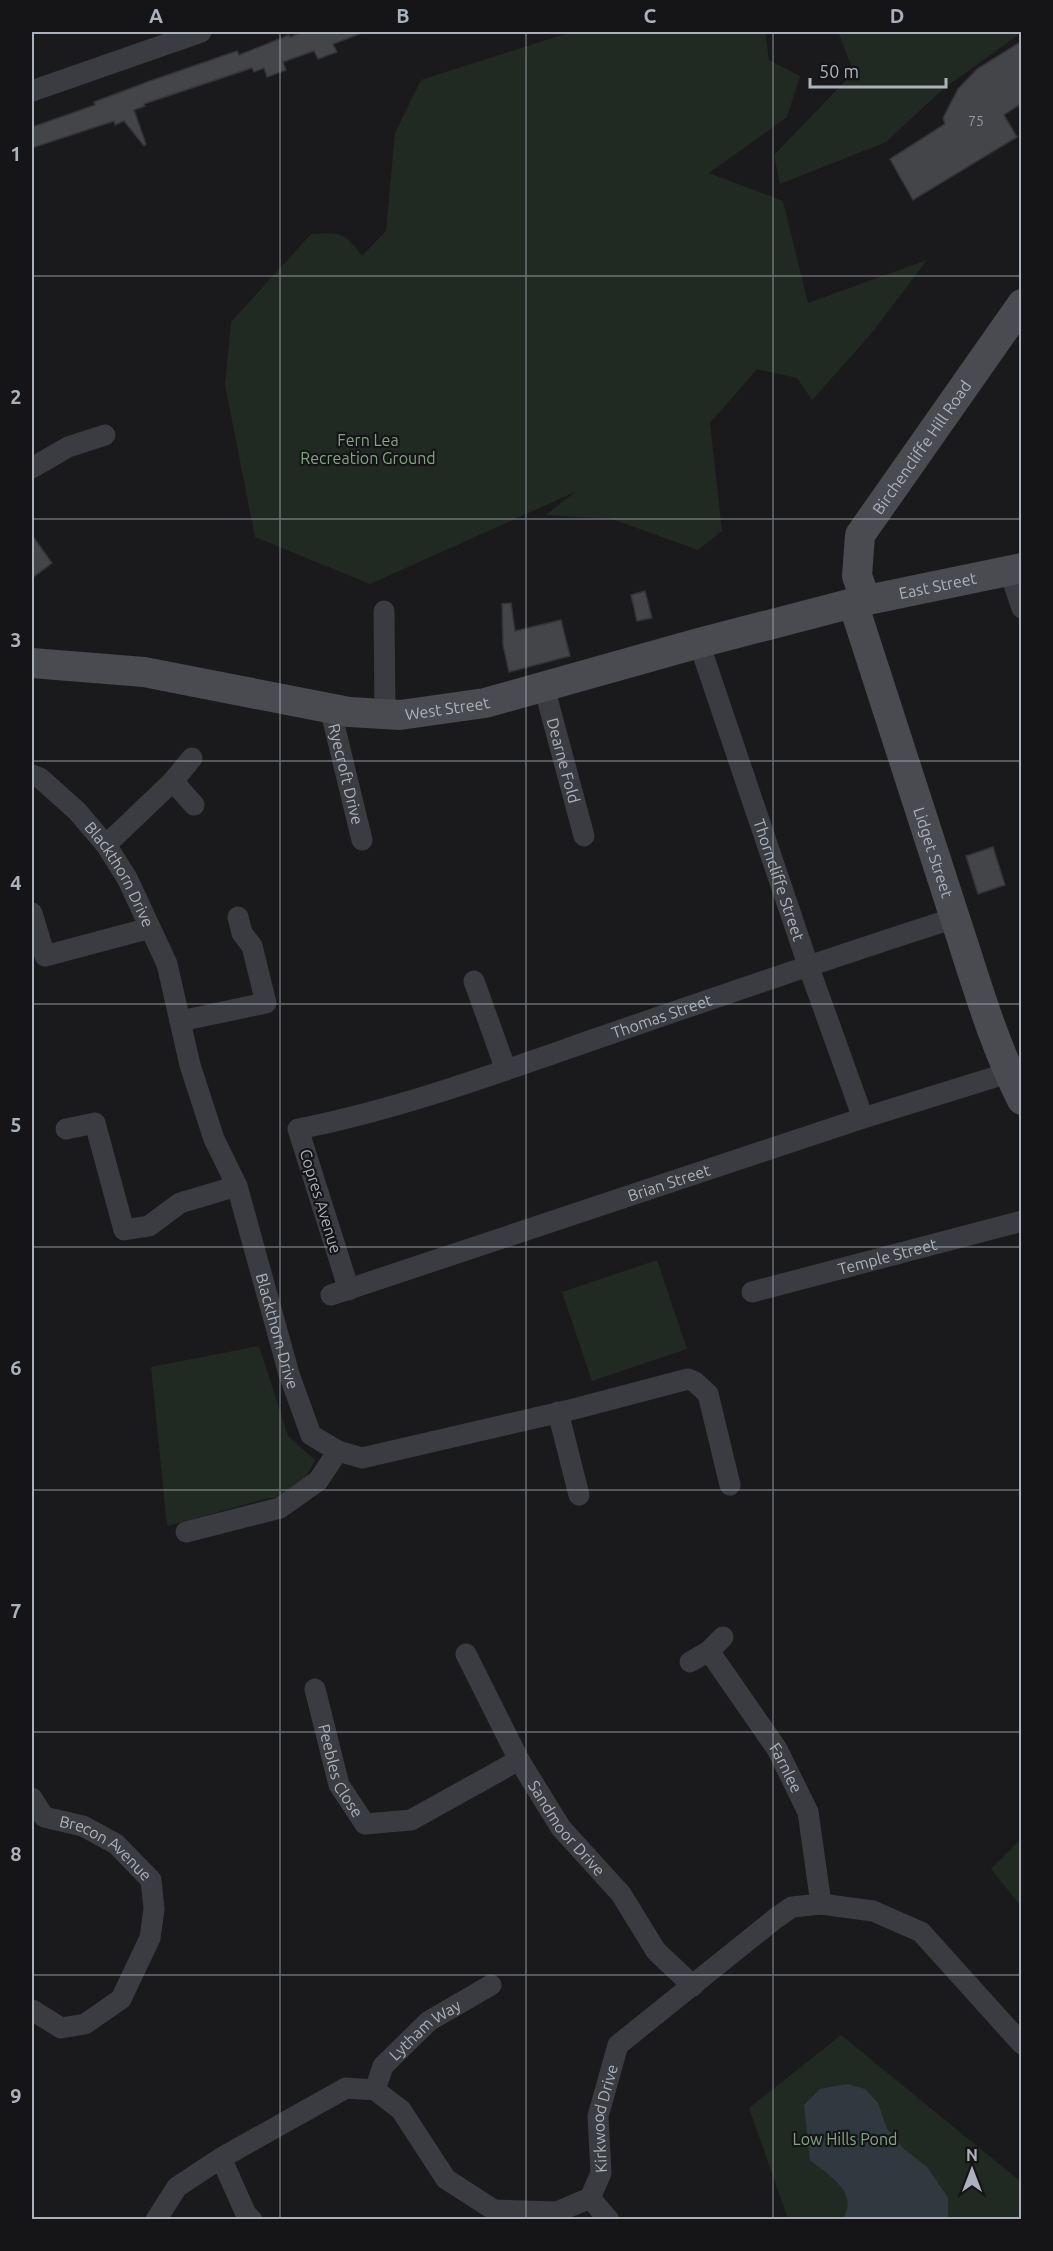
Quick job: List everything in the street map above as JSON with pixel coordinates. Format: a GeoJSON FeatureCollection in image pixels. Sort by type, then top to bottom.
{"type":"FeatureCollection","features":[{"type":"Feature","properties":{"kind":"street"},"geometry":{"type":"LineString","coordinates":[[32,91],[201,32]]}},
{"type":"Feature","properties":{"kind":"street","name":"Birchencliffe Hill Road"},"geometry":{"type":"LineString","coordinates":[[859,602],[857,576],[860,535],[1022,304]]}},
{"type":"Feature","properties":{"kind":"street"},"geometry":{"type":"LineString","coordinates":[[32,466],[68,447],[105,435]]}},
{"type":"Feature","properties":{"kind":"street"},"geometry":{"type":"LineString","coordinates":[[1015,569],[1022,608]]}},
{"type":"Feature","properties":{"kind":"street","name":"East Street"},"geometry":{"type":"LineString","coordinates":[[859,602],[1015,569]]}},
{"type":"Feature","properties":{"kind":"street","name":"West Street"},"geometry":{"type":"LineString","coordinates":[[32,663],[144,672],[349,712],[400,715],[485,703],[699,643],[859,602]]}},
{"type":"Feature","properties":{"kind":"street","name":"Lidget Street"},"geometry":{"type":"LineString","coordinates":[[859,602],[910,785],[1008,1073],[1022,1100]]}},
{"type":"Feature","properties":{"kind":"street"},"geometry":{"type":"LineString","coordinates":[[384,611],[385,714]]}},
{"type":"Feature","properties":{"kind":"street","name":"Thorncliffe Street"},"geometry":{"type":"LineString","coordinates":[[699,643],[808,965],[863,1118]]}},
{"type":"Feature","properties":{"kind":"street","name":"Dearne Fold"},"geometry":{"type":"LineString","coordinates":[[544,687],[584,836]]}},
{"type":"Feature","properties":{"kind":"street","name":"Ryecroft Drive"},"geometry":{"type":"LineString","coordinates":[[330,708],[362,840]]}},
{"type":"Feature","properties":{"kind":"street"},"geometry":{"type":"LineString","coordinates":[[106,845],[173,781],[192,758]]}},
{"type":"Feature","properties":{"kind":"street","name":"Blackthorn Drive"},"geometry":{"type":"LineString","coordinates":[[32,775],[40,778],[77,811],[106,845],[127,878],[167,964],[190,1065],[214,1139],[237,1186],[289,1374],[311,1435],[338,1451],[362,1458],[688,1379],[708,1394],[730,1485]]}},
{"type":"Feature","properties":{"kind":"street"},"geometry":{"type":"LineString","coordinates":[[173,781],[194,805]]}},
{"type":"Feature","properties":{"kind":"street"},"geometry":{"type":"LineString","coordinates":[[32,913],[45,956],[150,928]]}},
{"type":"Feature","properties":{"kind":"street"},"geometry":{"type":"LineString","coordinates":[[180,1021],[266,1003],[252,946],[242,933],[238,917]]}},
{"type":"Feature","properties":{"kind":"street","name":"Thomas Street"},"geometry":{"type":"LineString","coordinates":[[317,1126],[506,1070],[808,965],[955,918]]}},
{"type":"Feature","properties":{"kind":"street"},"geometry":{"type":"LineString","coordinates":[[474,981],[506,1070]]}},
{"type":"Feature","properties":{"kind":"street","name":"Brian Street"},"geometry":{"type":"LineString","coordinates":[[340,1292],[863,1118],[1008,1073]]}},
{"type":"Feature","properties":{"kind":"street"},"geometry":{"type":"LineString","coordinates":[[66,1129],[95,1123],[124,1230],[149,1226],[180,1203],[237,1186]]}},
{"type":"Feature","properties":{"kind":"street","name":"Copres Avenue"},"geometry":{"type":"LineString","coordinates":[[317,1126],[298,1129],[340,1292]]}},
{"type":"Feature","properties":{"kind":"street","name":"Temple Street"},"geometry":{"type":"LineString","coordinates":[[752,1292],[1022,1221]]}},
{"type":"Feature","properties":{"kind":"street"},"geometry":{"type":"LineString","coordinates":[[558,1412],[579,1495]]}},
{"type":"Feature","properties":{"kind":"street"},"geometry":{"type":"LineString","coordinates":[[186,1532],[280,1508],[318,1481],[338,1451]]}},
{"type":"Feature","properties":{"kind":"street","name":"Farnlee"},"geometry":{"type":"LineString","coordinates":[[690,1662],[716,1644],[777,1749],[808,1812],[821,1904]]}},
{"type":"Feature","properties":{"kind":"street","name":"Sandmoor Drive"},"geometry":{"type":"LineString","coordinates":[[466,1654],[519,1760],[561,1828],[621,1894],[656,1951],[693,1986]]}},
{"type":"Feature","properties":{"kind":"street","name":"Peebles Close"},"geometry":{"type":"LineString","coordinates":[[315,1689],[339,1785],[365,1824],[411,1820],[519,1760]]}},
{"type":"Feature","properties":{"kind":"street","name":"Brecon Avenue"},"geometry":{"type":"LineString","coordinates":[[32,1798],[38,1822],[83,1826],[116,1844],[152,1880],[154,1909],[150,1938],[121,1999],[85,2024],[60,2028],[32,2010]]}},
{"type":"Feature","properties":{"kind":"street","name":"Kirkwood Drive"},"geometry":{"type":"LineString","coordinates":[[590,2198],[601,2173],[598,2116],[618,2045],[792,1907],[821,1904],[873,1911],[921,1932],[1022,2044]]}},
{"type":"Feature","properties":{"kind":"street","name":"Lytham Way"},"geometry":{"type":"LineString","coordinates":[[375,2090],[383,2066],[429,2021],[491,1985]]}},
{"type":"Feature","properties":{"kind":"street"},"geometry":{"type":"LineString","coordinates":[[156,2220],[177,2187],[221,2158],[346,2088],[375,2090],[401,2110],[446,2179],[494,2210],[557,2212],[590,2198],[609,2220]]}},
{"type":"Feature","properties":{"kind":"street"},"geometry":{"type":"LineString","coordinates":[[221,2158],[246,2214],[252,2220]]}},
{"type":"Feature","properties":{"kind":"green space","name":"Fern Lea Recreation Ground"},"geometry":{"type":"Polygon","coordinates":[[[571,32],[765,32],[769,60],[800,76],[787,117],[709,173],[783,201],[808,303],[927,260],[871,334],[812,400],[797,378],[757,369],[710,423],[722,531],[698,550],[612,519],[546,515],[575,492],[370,584],[255,537],[225,385],[231,322],[311,234],[341,235],[362,256],[386,231],[395,133],[421,80],[571,32]]]}},
{"type":"Feature","properties":{"kind":"green space"},"geometry":{"type":"Polygon","coordinates":[[[838,32],[1022,32],[943,89],[886,142],[780,184],[774,155],[854,72],[838,32]]]}},
{"type":"Feature","properties":{"kind":"green space"},"geometry":{"type":"Polygon","coordinates":[[[657,1260],[687,1349],[592,1381],[562,1292],[657,1260]]]}},
{"type":"Feature","properties":{"kind":"green space"},"geometry":{"type":"Polygon","coordinates":[[[259,1346],[288,1436],[315,1460],[304,1482],[286,1497],[269,1498],[167,1526],[151,1367],[259,1346]]]}},
{"type":"Feature","properties":{"kind":"green space"},"geometry":{"type":"Polygon","coordinates":[[[1021,1839],[1021,1906],[991,1869],[1021,1839]]]}},
{"type":"Feature","properties":{"kind":"green space","name":"Low Hills Pond"},"geometry":{"type":"Polygon","coordinates":[[[841,2035],[1021,2182],[1021,2219],[788,2219],[749,2108],[841,2035]]]}},
{"type":"Feature","properties":{"kind":"shaded area"},"geometry":{"type":"Polygon","coordinates":[[[847,2084],[865,2089],[878,2103],[887,2129],[904,2149],[927,2167],[948,2198],[948,2219],[843,2219],[847,2209],[845,2192],[810,2160],[804,2105],[820,2089],[847,2084]]]}},
{"type":"Feature","properties":{"kind":"building"},"geometry":{"type":"Polygon","coordinates":[[[303,32],[362,33],[333,44],[337,52],[318,59],[314,51],[283,62],[286,70],[267,77],[264,68],[254,72],[252,68],[144,104],[145,106],[134,110],[146,144],[144,146],[124,121],[115,125],[114,121],[32,148],[32,127],[95,105],[94,102],[150,81],[237,51],[239,55],[289,35],[290,37],[303,32]]]}},
{"type":"Feature","properties":{"kind":"building"},"geometry":{"type":"Polygon","coordinates":[[[1022,41],[1022,103],[1004,115],[1017,137],[913,200],[890,159],[945,124],[943,118],[958,89],[977,69],[1022,41]]]}},
{"type":"Feature","properties":{"kind":"building"},"geometry":{"type":"Polygon","coordinates":[[[32,535],[52,563],[32,578],[32,535]]]}},
{"type":"Feature","properties":{"kind":"building"},"geometry":{"type":"Polygon","coordinates":[[[645,591],[652,618],[637,621],[631,595],[645,591]]]}},
{"type":"Feature","properties":{"kind":"building"},"geometry":{"type":"Polygon","coordinates":[[[511,603],[515,631],[561,620],[570,656],[509,672],[503,645],[502,604],[511,603]]]}},
{"type":"Feature","properties":{"kind":"building"},"geometry":{"type":"Polygon","coordinates":[[[993,847],[1005,885],[978,894],[966,856],[993,847]]]}}]}
